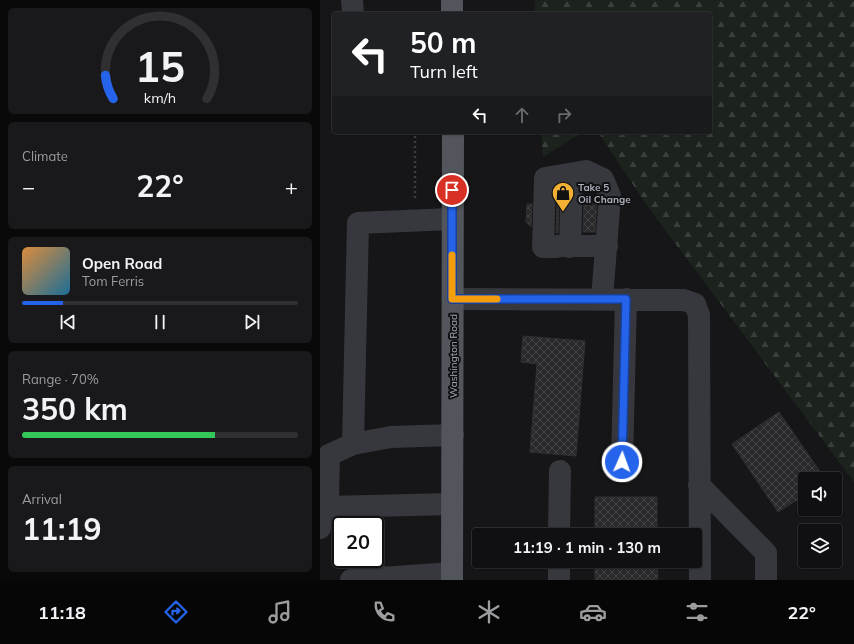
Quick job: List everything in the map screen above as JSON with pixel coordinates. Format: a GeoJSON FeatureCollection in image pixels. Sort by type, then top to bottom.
{"type":"FeatureCollection","features":[{"type":"Feature","properties":{"kind":"main road"},"geometry":{"type":"LineString","coordinates":[[452,0],[452,12]]}},
{"type":"Feature","properties":{"kind":"main road","name":"Washington Road"},"geometry":{"type":"LineString","coordinates":[[452,134],[452,576]]}},
{"type":"Feature","properties":{"kind":"lane"},"geometry":{"type":"LineString","coordinates":[[352,0],[353,12]]}},
{"type":"Feature","properties":{"kind":"lane"},"geometry":{"type":"LineString","coordinates":[[602,299],[607,246],[610,196],[603,179],[586,171],[557,179],[563,247],[607,246]]}},
{"type":"Feature","properties":{"kind":"lane"},"geometry":{"type":"LineString","coordinates":[[353,444],[358,223],[452,219]]}},
{"type":"Feature","properties":{"kind":"lane"},"geometry":{"type":"LineString","coordinates":[[452,299],[684,300],[695,304],[699,315],[700,580]]}},
{"type":"Feature","properties":{"kind":"lane"},"geometry":{"type":"LineString","coordinates":[[622,462],[626,299]]}},
{"type":"Feature","properties":{"kind":"lane"},"geometry":{"type":"LineString","coordinates":[[320,528],[328,498],[329,455],[353,444],[390,438],[453,435]]}},
{"type":"Feature","properties":{"kind":"lane"},"geometry":{"type":"LineString","coordinates":[[559,528],[560,471]]}},
{"type":"Feature","properties":{"kind":"lane"},"geometry":{"type":"LineString","coordinates":[[699,485],[766,553],[766,580]]}},
{"type":"Feature","properties":{"kind":"lane"},"geometry":{"type":"LineString","coordinates":[[326,507],[362,516],[452,504]]}},
{"type":"Feature","properties":{"kind":"lane"},"geometry":{"type":"LineString","coordinates":[[373,568],[381,579]]}},
{"type":"Feature","properties":{"kind":"lane"},"geometry":{"type":"LineString","coordinates":[[559,568],[559,580]]}},
{"type":"Feature","properties":{"kind":"lane"},"geometry":{"type":"LineString","coordinates":[[351,580],[452,576]]}},
{"type":"Feature","properties":{"kind":"path"},"geometry":{"type":"LineString","coordinates":[[415,134],[415,221]]}},
{"type":"Feature","properties":{"kind":"green space"},"geometry":{"type":"Polygon","coordinates":[[[535,0],[854,0],[854,482],[648,207],[599,134],[712,134],[712,12],[534,12],[535,0]]]}},
{"type":"Feature","properties":{"kind":"green space"},"geometry":{"type":"Polygon","coordinates":[[[541,134],[579,134],[543,157],[541,134]]]}},
{"type":"Feature","properties":{"kind":"building"},"geometry":{"type":"Polygon","coordinates":[[[597,203],[595,232],[583,232],[584,204],[597,203]]]}},
{"type":"Feature","properties":{"kind":"building"},"geometry":{"type":"Polygon","coordinates":[[[527,204],[532,204],[531,227],[526,222],[527,204]]]}},
{"type":"Feature","properties":{"kind":"building"},"geometry":{"type":"Polygon","coordinates":[[[557,204],[559,204],[558,233],[556,233],[557,204]]]}},
{"type":"Feature","properties":{"kind":"building"},"geometry":{"type":"Polygon","coordinates":[[[523,336],[585,341],[576,456],[530,452],[537,364],[521,362],[523,336]]]}},
{"type":"Feature","properties":{"kind":"building"},"geometry":{"type":"Polygon","coordinates":[[[779,412],[820,472],[798,472],[798,499],[778,512],[732,444],[779,412]]]}},
{"type":"Feature","properties":{"kind":"building"},"geometry":{"type":"Polygon","coordinates":[[[595,497],[657,497],[657,528],[595,528],[595,497]]]}},
{"type":"Feature","properties":{"kind":"building"},"geometry":{"type":"Polygon","coordinates":[[[595,568],[657,568],[658,580],[595,580],[595,568]]]}},
{"type":"Feature","properties":{"kind":"slow traffic"},"geometry":{"type":"LineString","coordinates":[[452,255],[452,299],[497,299]]}},
{"type":"Feature","properties":{"kind":"place","name":"Take 5 Oil Change"},"geometry":{"type":"Point","coordinates":[563,212]}},
{"type":"Feature","properties":{"kind":"route"},"geometry":{"type":"LineString","coordinates":[[452,190],[452,299],[626,299],[622,462]]}}]}
